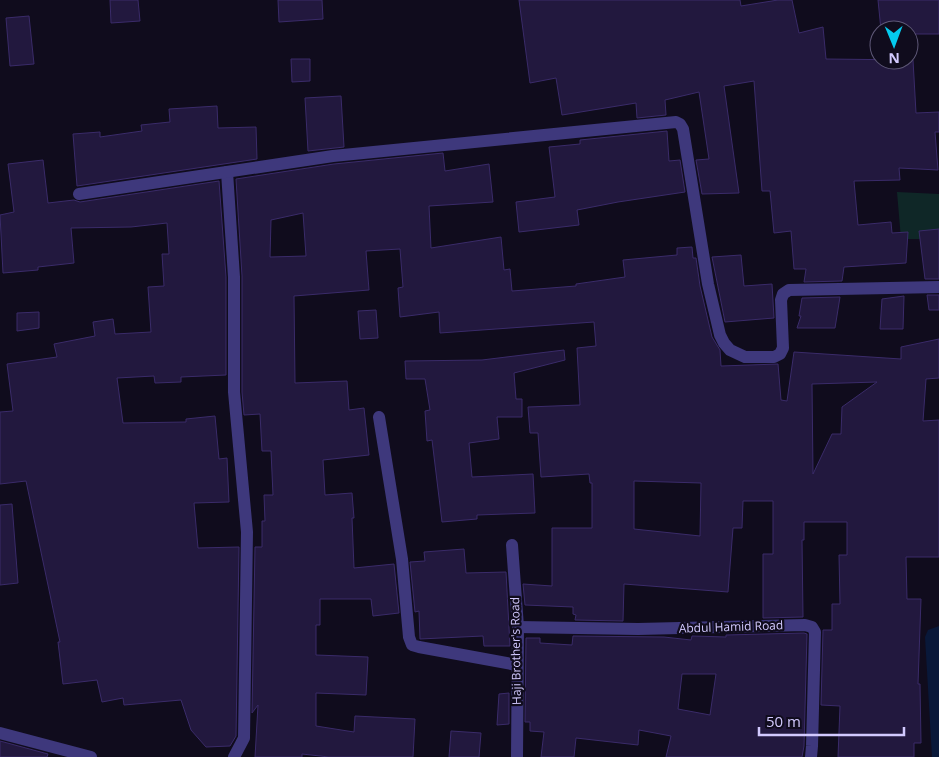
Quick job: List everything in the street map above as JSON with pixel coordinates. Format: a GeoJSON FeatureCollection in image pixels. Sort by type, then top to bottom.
{"type":"FeatureCollection","features":[{"type":"Feature","properties":{"kind":"street"},"geometry":{"type":"LineString","coordinates":[[79,194],[333,156],[676,122],[683,129],[708,284],[720,335],[730,350],[745,357],[774,357],[780,354],[783,348],[781,300],[783,294],[789,290],[939,287]]}},
{"type":"Feature","properties":{"kind":"street"},"geometry":{"type":"LineString","coordinates":[[228,172],[234,277],[234,392],[247,532],[244,738],[234,757]]}},
{"type":"Feature","properties":{"kind":"street"},"geometry":{"type":"LineString","coordinates":[[379,417],[402,559],[409,637],[412,644],[419,647],[517,666]]}},
{"type":"Feature","properties":{"kind":"street","name":"Haji Brother's Road"},"geometry":{"type":"LineString","coordinates":[[512,545],[518,627],[517,757]]}},
{"type":"Feature","properties":{"kind":"street","name":"Abdul Hamid Road"},"geometry":{"type":"LineString","coordinates":[[518,627],[638,629],[805,625],[812,627],[814,632],[811,757]]}},
{"type":"Feature","properties":{"kind":"street"},"geometry":{"type":"LineString","coordinates":[[0,733],[91,757]]}},
{"type":"Feature","properties":{"kind":"green space"},"geometry":{"type":"Polygon","coordinates":[[[897,192],[939,194],[939,239],[901,239],[897,192]]]}},
{"type":"Feature","properties":{"kind":"water"},"geometry":{"type":"Polygon","coordinates":[[[939,626],[939,757],[932,757],[925,637],[928,630],[939,626]]]}},
{"type":"Feature","properties":{"kind":"building"},"geometry":{"type":"Polygon","coordinates":[[[110,0],[138,0],[140,21],[111,23],[110,0]]]}},
{"type":"Feature","properties":{"kind":"building"},"geometry":{"type":"Polygon","coordinates":[[[278,0],[322,0],[323,19],[279,22],[278,0]]]}},
{"type":"Feature","properties":{"kind":"building"},"geometry":{"type":"Polygon","coordinates":[[[519,0],[740,0],[741,6],[778,0],[792,0],[799,33],[823,27],[826,59],[869,59],[869,70],[914,70],[916,113],[939,112],[939,132],[935,132],[938,170],[899,168],[900,180],[854,181],[858,225],[891,222],[892,233],[908,232],[906,263],[844,267],[842,281],[804,282],[806,269],[794,269],[791,231],[774,233],[770,191],[762,191],[754,81],[724,86],[739,193],[702,194],[696,160],[709,159],[699,92],[665,100],[666,115],[637,118],[636,103],[562,115],[556,78],[530,83],[519,0]]]}},
{"type":"Feature","properties":{"kind":"building"},"geometry":{"type":"Polygon","coordinates":[[[878,0],[939,0],[939,34],[919,34],[919,20],[880,20],[878,0]]]}},
{"type":"Feature","properties":{"kind":"building"},"geometry":{"type":"Polygon","coordinates":[[[29,16],[34,64],[10,66],[6,18],[29,16]]]}},
{"type":"Feature","properties":{"kind":"building"},"geometry":{"type":"Polygon","coordinates":[[[291,59],[310,59],[310,81],[292,82],[291,59]]]}},
{"type":"Feature","properties":{"kind":"building"},"geometry":{"type":"Polygon","coordinates":[[[341,96],[344,147],[308,151],[305,98],[341,96]]]}},
{"type":"Feature","properties":{"kind":"building"},"geometry":{"type":"Polygon","coordinates":[[[217,106],[218,128],[256,127],[257,159],[77,186],[73,134],[100,132],[100,137],[142,131],[141,125],[170,122],[169,109],[217,106]]]}},
{"type":"Feature","properties":{"kind":"building"},"geometry":{"type":"Polygon","coordinates":[[[667,131],[669,161],[680,160],[685,192],[577,210],[579,225],[519,232],[516,202],[555,197],[549,147],[580,144],[580,140],[667,131]]]}},
{"type":"Feature","properties":{"kind":"building"},"geometry":{"type":"Polygon","coordinates":[[[443,153],[445,171],[489,164],[493,202],[429,206],[431,248],[501,237],[504,270],[510,269],[512,291],[576,286],[576,284],[625,277],[623,260],[677,255],[677,248],[692,247],[693,258],[696,258],[700,286],[712,337],[720,350],[721,366],[778,364],[781,400],[787,401],[794,352],[901,359],[901,347],[939,339],[939,378],[926,379],[923,421],[939,420],[939,557],[906,557],[907,599],[921,599],[918,684],[920,684],[921,743],[914,743],[914,757],[838,757],[840,706],[821,705],[823,630],[832,630],[832,604],[840,604],[839,555],[847,555],[847,522],[804,522],[804,540],[802,540],[803,617],[763,618],[763,554],[773,554],[773,501],[743,501],[742,528],[733,528],[728,592],[624,584],[623,621],[575,620],[576,615],[573,614],[573,607],[525,605],[523,584],[552,586],[552,528],[592,528],[592,483],[590,483],[589,474],[541,477],[538,433],[530,433],[528,407],[580,405],[577,348],[596,346],[594,322],[440,333],[439,312],[400,317],[398,288],[403,287],[400,249],[366,251],[369,290],[294,296],[295,383],[347,381],[349,410],[364,408],[369,455],[323,460],[325,495],[352,493],[354,568],[394,564],[399,613],[373,616],[371,599],[320,599],[320,625],[316,625],[316,655],[368,657],[366,695],[316,693],[316,726],[354,732],[355,716],[415,719],[413,757],[329,757],[302,754],[302,757],[255,757],[258,705],[252,713],[255,547],[262,547],[262,521],[265,521],[264,495],[273,495],[271,451],[262,451],[260,414],[244,415],[242,392],[242,276],[236,179],[334,164],[443,153]],[[303,213],[271,220],[270,257],[306,256],[303,213]],[[877,382],[812,384],[813,474],[832,434],[841,434],[842,407],[877,382]],[[634,481],[634,529],[700,536],[701,483],[634,481]]]}},
{"type":"Feature","properties":{"kind":"building"},"geometry":{"type":"Polygon","coordinates":[[[43,160],[48,203],[74,200],[80,202],[219,181],[226,277],[226,375],[181,377],[181,382],[155,383],[154,376],[117,378],[123,423],[186,422],[186,419],[215,416],[219,459],[227,458],[229,502],[194,503],[198,548],[239,547],[236,736],[230,746],[206,747],[191,730],[181,700],[124,705],[123,698],[102,702],[97,680],[63,684],[58,642],[60,642],[26,481],[0,484],[0,412],[13,411],[7,364],[57,357],[54,344],[95,336],[93,322],[113,319],[115,334],[151,332],[148,287],[164,286],[162,254],[169,254],[167,223],[131,227],[71,228],[74,263],[38,267],[38,270],[3,273],[0,215],[14,212],[8,164],[43,160]]]}},
{"type":"Feature","properties":{"kind":"building"},"geometry":{"type":"Polygon","coordinates":[[[939,229],[939,279],[925,279],[919,231],[939,229]]]}},
{"type":"Feature","properties":{"kind":"building"},"geometry":{"type":"Polygon","coordinates":[[[741,255],[744,286],[772,284],[774,318],[725,322],[712,257],[741,255]]]}},
{"type":"Feature","properties":{"kind":"building"},"geometry":{"type":"Polygon","coordinates":[[[927,295],[939,295],[939,310],[929,310],[927,295]]]}},
{"type":"Feature","properties":{"kind":"building"},"geometry":{"type":"Polygon","coordinates":[[[904,296],[903,329],[880,329],[882,299],[904,296]]]}},
{"type":"Feature","properties":{"kind":"building"},"geometry":{"type":"Polygon","coordinates":[[[840,297],[835,328],[797,328],[801,316],[799,316],[802,298],[840,297]]]}},
{"type":"Feature","properties":{"kind":"building"},"geometry":{"type":"Polygon","coordinates":[[[376,310],[378,338],[360,339],[358,311],[376,310]]]}},
{"type":"Feature","properties":{"kind":"building"},"geometry":{"type":"Polygon","coordinates":[[[39,312],[39,328],[17,331],[17,313],[39,312]]]}},
{"type":"Feature","properties":{"kind":"building"},"geometry":{"type":"Polygon","coordinates":[[[564,350],[565,360],[514,373],[516,399],[522,399],[522,417],[497,417],[499,439],[469,443],[472,477],[533,474],[535,513],[477,515],[477,519],[442,522],[432,440],[427,441],[425,411],[430,410],[425,379],[406,379],[405,361],[482,360],[564,350]]]}},
{"type":"Feature","properties":{"kind":"building"},"geometry":{"type":"Polygon","coordinates":[[[12,504],[18,583],[0,585],[0,505],[12,504]]]}},
{"type":"Feature","properties":{"kind":"building"},"geometry":{"type":"Polygon","coordinates":[[[464,549],[466,573],[506,572],[510,646],[484,646],[483,636],[420,639],[419,611],[415,612],[410,562],[425,561],[424,552],[464,549]]]}},
{"type":"Feature","properties":{"kind":"building"},"geometry":{"type":"Polygon","coordinates":[[[807,634],[804,746],[802,757],[666,757],[671,736],[639,730],[638,745],[576,738],[574,757],[541,757],[544,732],[530,731],[530,722],[525,722],[526,638],[540,638],[540,643],[572,645],[573,636],[664,637],[691,640],[692,636],[726,637],[726,635],[807,634]],[[682,674],[678,709],[710,715],[716,674],[682,674]]]}},
{"type":"Feature","properties":{"kind":"building"},"geometry":{"type":"Polygon","coordinates":[[[509,693],[509,724],[497,725],[499,694],[509,693]]]}},
{"type":"Feature","properties":{"kind":"building"},"geometry":{"type":"Polygon","coordinates":[[[451,731],[481,733],[479,757],[449,757],[451,731]]]}},
{"type":"Feature","properties":{"kind":"building"},"geometry":{"type":"Polygon","coordinates":[[[0,741],[48,754],[47,757],[0,757],[0,741]]]}}]}
